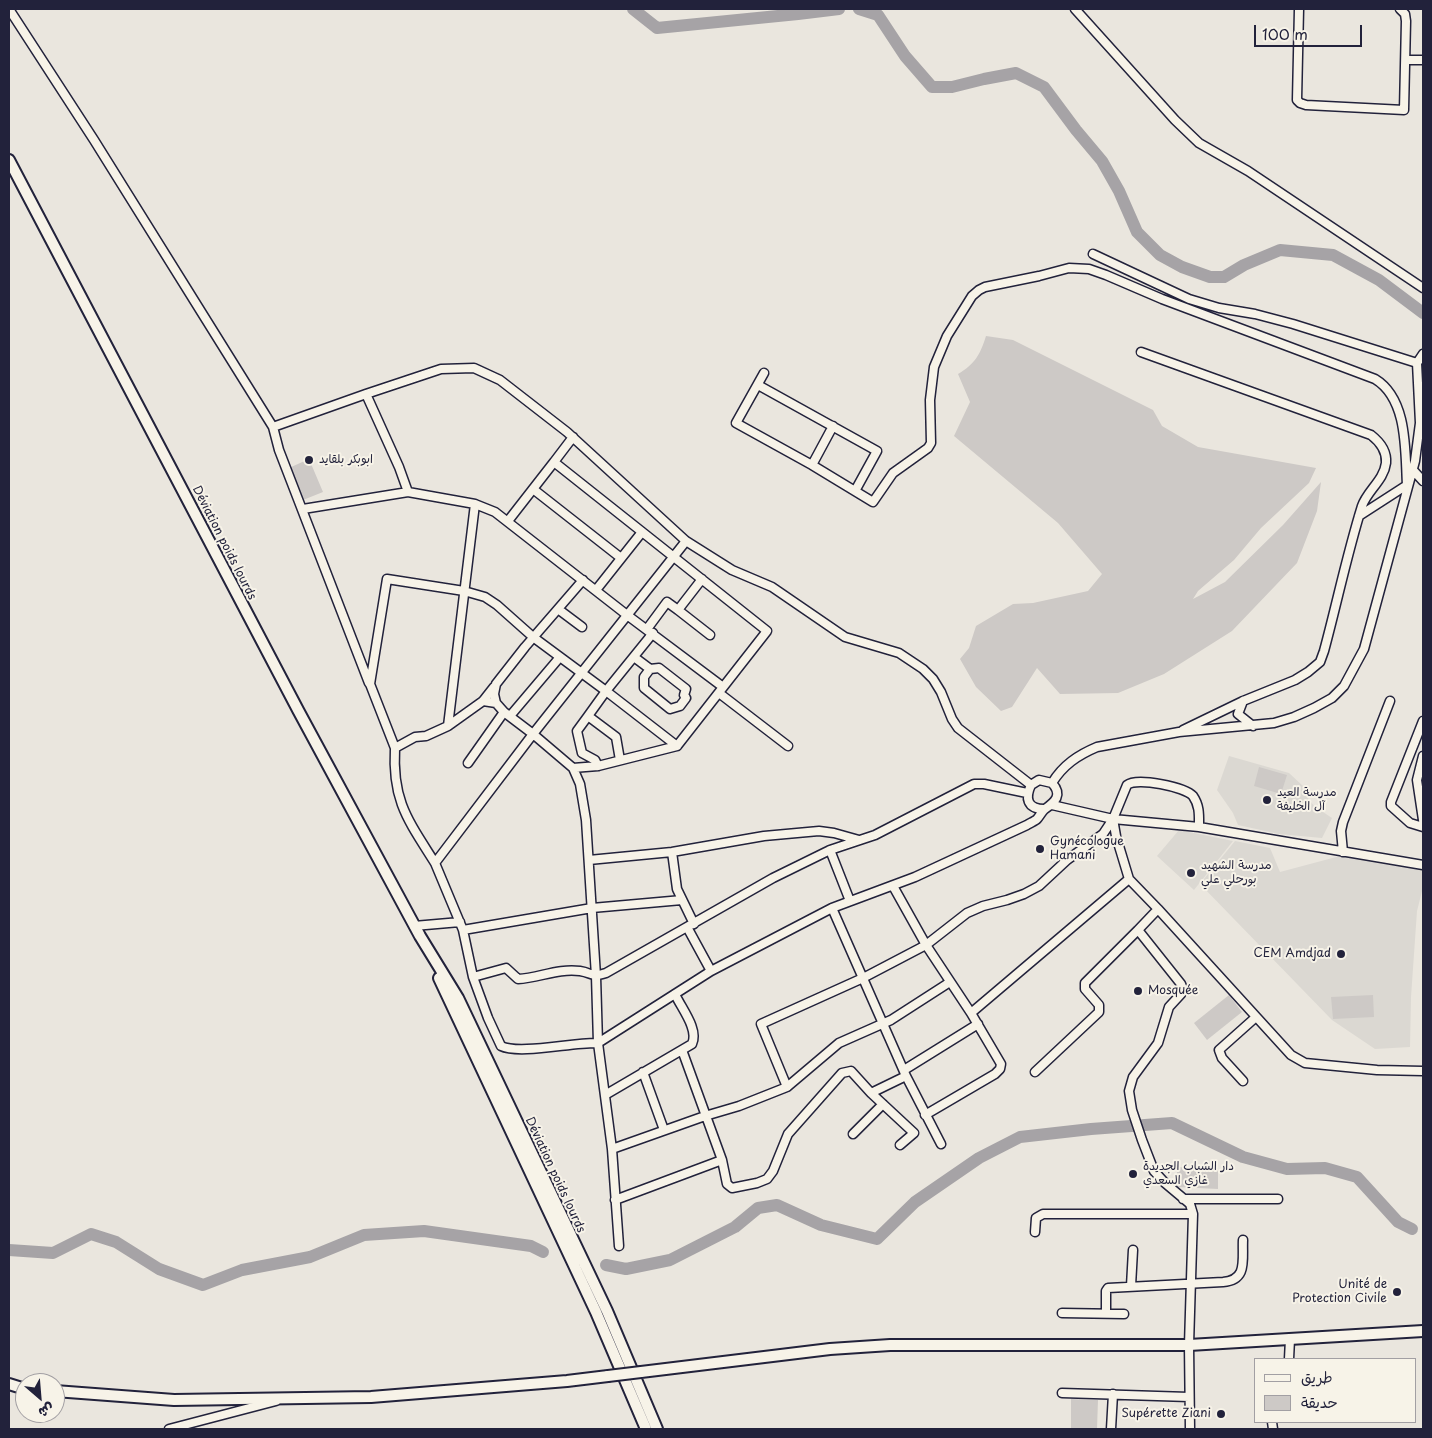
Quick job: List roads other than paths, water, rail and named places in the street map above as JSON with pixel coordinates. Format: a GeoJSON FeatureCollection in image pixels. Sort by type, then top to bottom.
{"type":"FeatureCollection","features":[{"type":"Feature","properties":{"kind":"main road","name":"Déviation poids lourds"},"geometry":{"type":"LineString","coordinates":[[9,160],[298,710],[414,926],[458,998],[607,1311],[657,1429]]}},
{"type":"Feature","properties":{"kind":"main road","name":"Déviation poids lourds"},"geometry":{"type":"LineString","coordinates":[[420,936],[596,1312],[646,1429]]}},
{"type":"Feature","properties":{"kind":"main road"},"geometry":{"type":"LineString","coordinates":[[65,1392],[174,1400],[371,1396],[557,1382],[830,1349],[890,1345],[1189,1345],[1423,1331]]}},
{"type":"Feature","properties":{"kind":"street"},"geometry":{"type":"LineString","coordinates":[[9,9],[94,140],[273,427],[279,450],[395,748],[394,767],[399,798],[405,816],[435,863],[461,926],[473,978],[498,1042],[505,1048],[516,1050],[584,1042],[598,1043],[711,971],[832,908],[893,886],[1027,825],[1038,818],[1056,798],[1056,790],[1052,782]]}},
{"type":"Feature","properties":{"kind":"street"},"geometry":{"type":"LineString","coordinates":[[1075,9],[1175,120],[1199,143],[1248,171],[1423,288]]}},
{"type":"Feature","properties":{"kind":"street"},"geometry":{"type":"LineString","coordinates":[[1299,9],[1297,100],[1300,103],[1306,105],[1404,110],[1405,14],[1400,9]]}},
{"type":"Feature","properties":{"kind":"street"},"geometry":{"type":"LineString","coordinates":[[1406,60],[1423,60]]}},
{"type":"Feature","properties":{"kind":"street"},"geometry":{"type":"LineString","coordinates":[[1093,254],[1189,299],[1219,308],[1255,314],[1293,324],[1417,363]]}},
{"type":"Feature","properties":{"kind":"street"},"geometry":{"type":"LineString","coordinates":[[764,373],[736,423],[812,465],[873,502],[893,473],[928,448],[931,443],[931,383],[934,367],[947,336],[975,293],[985,287],[1069,268],[1079,268],[1106,275],[1162,299],[1384,384],[1389,390],[1399,414],[1407,485]]}},
{"type":"Feature","properties":{"kind":"street"},"geometry":{"type":"LineString","coordinates":[[1141,352],[1371,435],[1379,441],[1384,450],[1386,462],[1383,474],[1363,504],[1359,516],[1320,662],[1295,680],[1243,701],[1179,732]]}},
{"type":"Feature","properties":{"kind":"street"},"geometry":{"type":"LineString","coordinates":[[1052,782],[1063,767],[1097,747],[1179,732],[1274,723],[1294,717],[1332,698],[1344,686],[1364,649],[1418,444],[1420,423],[1417,363],[1423,354]]}},
{"type":"Feature","properties":{"kind":"street"},"geometry":{"type":"LineString","coordinates":[[273,427],[441,370],[474,368],[500,380],[573,437],[686,541],[732,570],[772,587],[844,636],[883,647],[911,660],[933,679],[958,728],[1031,785]]}},
{"type":"Feature","properties":{"kind":"street"},"geometry":{"type":"LineString","coordinates":[[758,385],[878,451],[855,491]]}},
{"type":"Feature","properties":{"kind":"street"},"geometry":{"type":"LineString","coordinates":[[366,394],[399,466],[408,492]]}},
{"type":"Feature","properties":{"kind":"street"},"geometry":{"type":"LineString","coordinates":[[812,465],[833,426]]}},
{"type":"Feature","properties":{"kind":"street"},"geometry":{"type":"LineString","coordinates":[[508,521],[573,437]]}},
{"type":"Feature","properties":{"kind":"street"},"geometry":{"type":"LineString","coordinates":[[554,462],[767,631],[677,746],[598,766],[573,768]]}},
{"type":"Feature","properties":{"kind":"street"},"geometry":{"type":"LineString","coordinates":[[1412,469],[1423,481]]}},
{"type":"Feature","properties":{"kind":"street"},"geometry":{"type":"LineString","coordinates":[[1359,516],[1407,485]]}},
{"type":"Feature","properties":{"kind":"street"},"geometry":{"type":"LineString","coordinates":[[533,489],[622,558]]}},
{"type":"Feature","properties":{"kind":"street"},"geometry":{"type":"LineString","coordinates":[[303,509],[408,492],[474,504],[495,512],[650,631],[788,746]]}},
{"type":"Feature","properties":{"kind":"street"},"geometry":{"type":"LineString","coordinates":[[448,726],[474,504]]}},
{"type":"Feature","properties":{"kind":"street"},"geometry":{"type":"LineString","coordinates":[[596,590],[642,532]]}},
{"type":"Feature","properties":{"kind":"street"},"geometry":{"type":"LineString","coordinates":[[435,863],[686,541]]}},
{"type":"Feature","properties":{"kind":"street"},"geometry":{"type":"LineString","coordinates":[[370,684],[387,578],[464,591],[485,597],[497,605],[534,637],[677,746]]}},
{"type":"Feature","properties":{"kind":"street"},"geometry":{"type":"LineString","coordinates":[[678,610],[702,579]]}},
{"type":"Feature","properties":{"kind":"street"},"geometry":{"type":"LineString","coordinates":[[395,748],[415,737],[426,736],[448,726],[484,701],[534,637],[583,580]]}},
{"type":"Feature","properties":{"kind":"street"},"geometry":{"type":"LineString","coordinates":[[598,766],[595,760],[582,753],[577,731],[634,657],[667,602],[710,635]]}},
{"type":"Feature","properties":{"kind":"street"},"geometry":{"type":"LineString","coordinates":[[558,609],[582,627]]}},
{"type":"Feature","properties":{"kind":"street"},"geometry":{"type":"LineString","coordinates":[[468,763],[507,714],[560,657]]}},
{"type":"Feature","properties":{"kind":"street"},"geometry":{"type":"LineString","coordinates":[[634,657],[650,669],[659,668],[686,689],[684,695],[686,698],[680,706],[670,709],[644,688],[644,677],[650,669]]}},
{"type":"Feature","properties":{"kind":"street"},"geometry":{"type":"LineString","coordinates":[[496,684],[494,694],[496,703],[573,768],[580,784],[586,820],[589,860],[598,1043],[612,1148],[619,1246]]}},
{"type":"Feature","properties":{"kind":"street"},"geometry":{"type":"LineString","coordinates":[[484,701],[496,703]]}},
{"type":"Feature","properties":{"kind":"street"},"geometry":{"type":"LineString","coordinates":[[1243,701],[1238,714],[1253,726]]}},
{"type":"Feature","properties":{"kind":"street"},"geometry":{"type":"LineString","coordinates":[[1343,852],[1341,831],[1343,822],[1390,701]]}},
{"type":"Feature","properties":{"kind":"street"},"geometry":{"type":"LineString","coordinates":[[588,716],[616,737],[620,760]]}},
{"type":"Feature","properties":{"kind":"street"},"geometry":{"type":"LineString","coordinates":[[1423,721],[1391,802],[1392,806],[1410,823],[1423,824],[1420,789],[1417,780],[1423,756]]}},
{"type":"Feature","properties":{"kind":"street"},"geometry":{"type":"LineString","coordinates":[[1052,782],[1039,780],[1031,785],[1027,798],[1032,806],[1036,808],[1048,807],[1113,819],[1199,826],[1423,865]]}},
{"type":"Feature","properties":{"kind":"street"},"geometry":{"type":"LineString","coordinates":[[787,1087],[762,1024],[863,978],[926,945],[967,913],[983,906],[1024,894],[1039,886],[1067,860],[1103,834],[1113,819],[1127,785],[1131,782],[1140,781],[1187,790],[1194,797],[1199,808],[1199,826]]}},
{"type":"Feature","properties":{"kind":"street"},"geometry":{"type":"LineString","coordinates":[[473,978],[506,968],[518,979],[531,979],[559,970],[581,971],[596,976],[606,973],[773,878],[830,850],[875,835],[974,784],[984,784],[1027,793]]}},
{"type":"Feature","properties":{"kind":"street"},"geometry":{"type":"LineString","coordinates":[[1113,819],[1129,879],[1291,1055],[1305,1063],[1378,1070],[1423,1071]]}},
{"type":"Feature","properties":{"kind":"street"},"geometry":{"type":"LineString","coordinates":[[589,860],[672,852],[764,836],[819,831],[834,832],[859,840]]}},
{"type":"Feature","properties":{"kind":"street"},"geometry":{"type":"LineString","coordinates":[[830,850],[850,901]]}},
{"type":"Feature","properties":{"kind":"street"},"geometry":{"type":"LineString","coordinates":[[672,852],[677,889],[711,971]]}},
{"type":"Feature","properties":{"kind":"street"},"geometry":{"type":"LineString","coordinates":[[971,1013],[1129,879]]}},
{"type":"Feature","properties":{"kind":"street"},"geometry":{"type":"LineString","coordinates":[[893,886],[926,945],[978,1024],[1001,1064],[1000,1070],[995,1074],[925,1115]]}},
{"type":"Feature","properties":{"kind":"street"},"geometry":{"type":"LineString","coordinates":[[414,926],[461,926],[592,908],[682,900]]}},
{"type":"Feature","properties":{"kind":"street"},"geometry":{"type":"LineString","coordinates":[[832,908],[905,1073],[940,1144]]}},
{"type":"Feature","properties":{"kind":"street"},"geometry":{"type":"LineString","coordinates":[[1035,1072],[1099,1012],[1099,1005],[1085,989],[1086,983],[1158,909]]}},
{"type":"Feature","properties":{"kind":"street"},"geometry":{"type":"LineString","coordinates":[[1138,930],[1183,989],[1169,1007],[1158,1043],[1154,1051],[1132,1078],[1129,1091],[1132,1110],[1154,1171],[1164,1183],[1190,1204],[1193,1214],[1189,1345],[1190,1429]]}},
{"type":"Feature","properties":{"kind":"street"},"geometry":{"type":"LineString","coordinates":[[612,1148],[739,1106],[787,1087],[839,1043],[883,1024],[950,982]]}},
{"type":"Feature","properties":{"kind":"street"},"geometry":{"type":"LineString","coordinates":[[604,1095],[692,1044],[694,1039],[693,1030],[675,994]]}},
{"type":"Feature","properties":{"kind":"street"},"geometry":{"type":"LineString","coordinates":[[1243,1081],[1222,1058],[1218,1050],[1256,1017]]}},
{"type":"Feature","properties":{"kind":"street"},"geometry":{"type":"LineString","coordinates":[[871,1093],[905,1073],[978,1024]]}},
{"type":"Feature","properties":{"kind":"street"},"geometry":{"type":"LineString","coordinates":[[682,1050],[722,1160],[727,1184],[732,1188],[767,1179],[773,1171],[788,1134],[842,1073],[851,1071],[871,1093],[914,1133],[900,1145]]}},
{"type":"Feature","properties":{"kind":"street"},"geometry":{"type":"LineString","coordinates":[[643,1072],[664,1130]]}},
{"type":"Feature","properties":{"kind":"street"},"geometry":{"type":"LineString","coordinates":[[853,1134],[883,1104]]}},
{"type":"Feature","properties":{"kind":"street"},"geometry":{"type":"LineString","coordinates":[[615,1200],[722,1160]]}},
{"type":"Feature","properties":{"kind":"street"},"geometry":{"type":"LineString","coordinates":[[1183,1199],[1278,1199]]}},
{"type":"Feature","properties":{"kind":"street"},"geometry":{"type":"LineString","coordinates":[[1035,1232],[1036,1218],[1043,1214],[1193,1214]]}},
{"type":"Feature","properties":{"kind":"street"},"geometry":{"type":"LineString","coordinates":[[1106,1313],[1106,1291],[1108,1288],[1190,1284],[1236,1279],[1241,1274],[1243,1240]]}},
{"type":"Feature","properties":{"kind":"street"},"geometry":{"type":"LineString","coordinates":[[1131,1286],[1133,1250]]}},
{"type":"Feature","properties":{"kind":"street"},"geometry":{"type":"LineString","coordinates":[[1062,1313],[1124,1314]]}},
{"type":"Feature","properties":{"kind":"street"},"geometry":{"type":"LineString","coordinates":[[1289,1358],[1290,1339]]}},
{"type":"Feature","properties":{"kind":"street"},"geometry":{"type":"LineString","coordinates":[[1062,1394],[1189,1397]]}},
{"type":"Feature","properties":{"kind":"street"},"geometry":{"type":"LineString","coordinates":[[1110,1429],[1113,1394]]}},
{"type":"Feature","properties":{"kind":"street"},"geometry":{"type":"LineString","coordinates":[[168,1429],[290,1398]]}},
{"type":"Feature","properties":{"kind":"waterway"},"geometry":{"type":"LineString","coordinates":[[633,9],[657,28],[839,9]]}},
{"type":"Feature","properties":{"kind":"waterway"},"geometry":{"type":"LineString","coordinates":[[859,9],[878,15],[905,56],[932,87],[952,87],[1016,73],[1044,87],[1102,161],[1119,191],[1137,232],[1160,255],[1182,267],[1210,277],[1224,277],[1244,265],[1280,250],[1333,255],[1379,280],[1423,313]]}},
{"type":"Feature","properties":{"kind":"waterway"},"geometry":{"type":"LineString","coordinates":[[606,1265],[626,1269],[670,1260],[735,1227],[758,1208],[777,1205],[821,1225],[877,1239],[915,1202],[979,1158],[1020,1137],[1172,1123],[1243,1157],[1287,1169],[1325,1168],[1357,1177],[1398,1222],[1412,1229]]}},
{"type":"Feature","properties":{"kind":"waterway"},"geometry":{"type":"LineString","coordinates":[[9,1250],[53,1253],[91,1234],[116,1242],[159,1269],[203,1285],[242,1270],[310,1257],[364,1235],[424,1231],[531,1246],[543,1252]]}},
{"type":"Feature","properties":{"kind":"place","name":"ابوبكر بلقايد"},"geometry":{"type":"Point","coordinates":[309,460]}},
{"type":"Feature","properties":{"kind":"place","name":"مدرسة العيد آل الخليفة"},"geometry":{"type":"Point","coordinates":[1267,800]}},
{"type":"Feature","properties":{"kind":"place","name":"Gynécologue Hamani"},"geometry":{"type":"Point","coordinates":[1040,849]}},
{"type":"Feature","properties":{"kind":"place","name":"مدرسة الشهيد بورحلي علي"},"geometry":{"type":"Point","coordinates":[1191,873]}},
{"type":"Feature","properties":{"kind":"place","name":"CEM Amdjad"},"geometry":{"type":"Point","coordinates":[1341,954]}},
{"type":"Feature","properties":{"kind":"place","name":"Mosquée"},"geometry":{"type":"Point","coordinates":[1138,991]}},
{"type":"Feature","properties":{"kind":"place","name":"دار الشباب الجديدة غازي السعدي"},"geometry":{"type":"Point","coordinates":[1133,1174]}},
{"type":"Feature","properties":{"kind":"place","name":"Unité de Protection Civile"},"geometry":{"type":"Point","coordinates":[1397,1292]}},
{"type":"Feature","properties":{"kind":"place","name":"Supérette Ziani"},"geometry":{"type":"Point","coordinates":[1221,1414]}}]}
